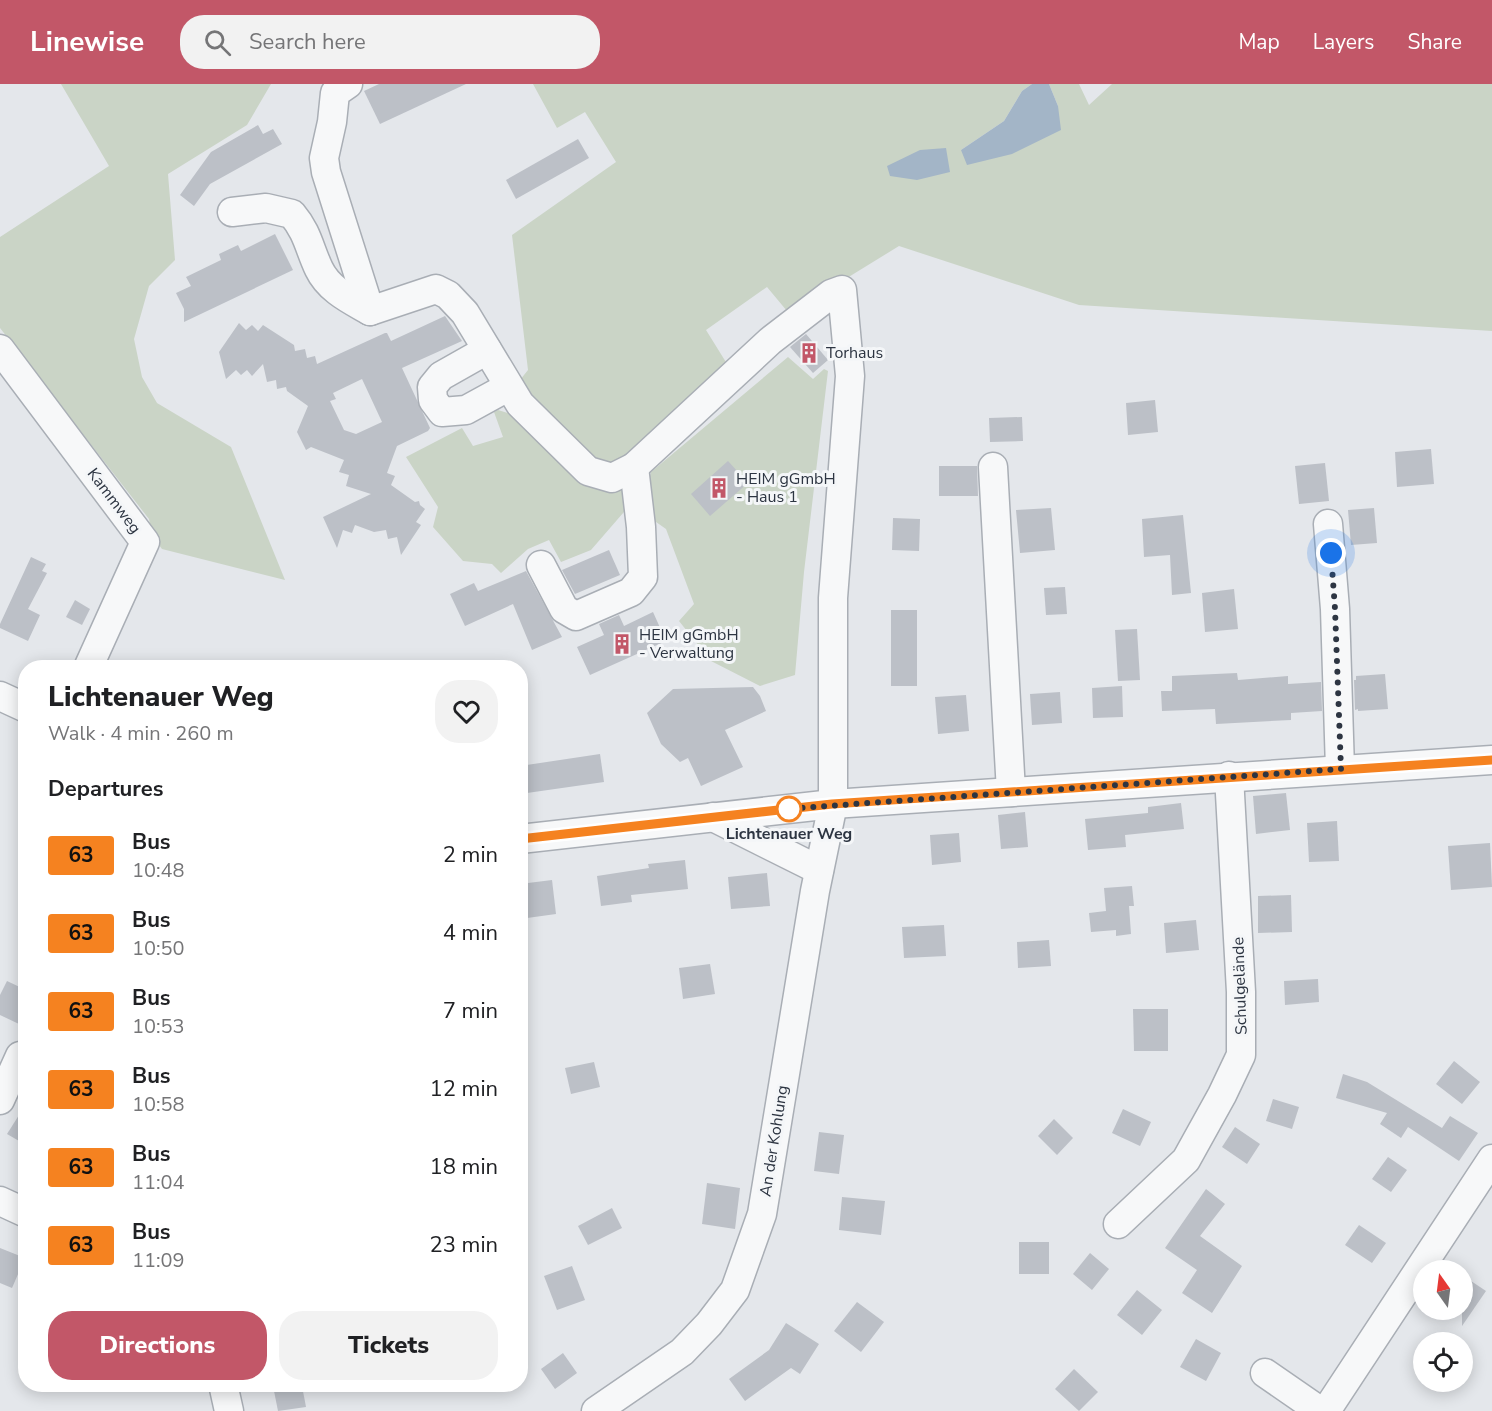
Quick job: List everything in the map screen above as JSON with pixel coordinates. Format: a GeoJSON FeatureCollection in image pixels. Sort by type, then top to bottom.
{"type":"FeatureCollection","features":[{"type":"Feature","properties":{"kind":"street"},"geometry":{"type":"LineString","coordinates":[[339,87],[324,158],[326,172],[370,311]]}},
{"type":"Feature","properties":{"kind":"street"},"geometry":{"type":"LineString","coordinates":[[232,212],[266,207],[292,213],[310,241],[320,271],[338,292],[370,311],[436,289],[448,295],[465,313],[520,404],[588,471],[612,478],[634,467],[770,341],[831,294],[842,290],[850,376],[833,598],[832,804]]}},
{"type":"Feature","properties":{"kind":"street","name":"Kammweg"},"geometry":{"type":"LineString","coordinates":[[0,349],[145,542],[92,660]]}},
{"type":"Feature","properties":{"kind":"street"},"geometry":{"type":"LineString","coordinates":[[486,350],[441,376],[432,387],[433,400],[442,412],[462,411],[508,387]]}},
{"type":"Feature","properties":{"kind":"street"},"geometry":{"type":"LineString","coordinates":[[541,565],[564,609],[576,616],[631,592],[643,577],[634,467]]}},
{"type":"Feature","properties":{"kind":"street"},"geometry":{"type":"LineString","coordinates":[[993,467],[1011,792]]}},
{"type":"Feature","properties":{"kind":"street"},"geometry":{"type":"LineString","coordinates":[[1328,524],[1335,609],[1341,769]]}},
{"type":"Feature","properties":{"kind":"street"},"geometry":{"type":"LineString","coordinates":[[0,696],[18,704]]}},
{"type":"Feature","properties":{"kind":"street"},"geometry":{"type":"LineString","coordinates":[[528,838],[832,804],[1492,760]]}},
{"type":"Feature","properties":{"kind":"street","name":"Schulgelände"},"geometry":{"type":"LineString","coordinates":[[1118,1224],[1186,1160],[1241,1055],[1241,992],[1228,776]]}},
{"type":"Feature","properties":{"kind":"street","name":"An der Kohlung"},"geometry":{"type":"LineString","coordinates":[[596,1411],[682,1352],[709,1324],[735,1290],[762,1214],[832,804]]}},
{"type":"Feature","properties":{"kind":"street"},"geometry":{"type":"LineString","coordinates":[[713,817],[819,870]]}},
{"type":"Feature","properties":{"kind":"street"},"geometry":{"type":"LineString","coordinates":[[0,1100],[18,1060]]}},
{"type":"Feature","properties":{"kind":"street"},"geometry":{"type":"LineString","coordinates":[[1326,1411],[1492,1159]]}},
{"type":"Feature","properties":{"kind":"street"},"geometry":{"type":"LineString","coordinates":[[0,1201],[18,1210]]}},
{"type":"Feature","properties":{"kind":"street"},"geometry":{"type":"LineString","coordinates":[[1265,1373],[1320,1411]]}},
{"type":"Feature","properties":{"kind":"street"},"geometry":{"type":"LineString","coordinates":[[225,1392],[229,1411]]}},
{"type":"Feature","properties":{"kind":"green space"},"geometry":{"type":"Polygon","coordinates":[[[61,84],[271,84],[247,125],[168,174],[175,260],[149,286],[134,339],[142,377],[157,403],[231,447],[285,580],[162,549],[152,536],[149,519],[0,328],[0,237],[109,166],[61,84]]]}},
{"type":"Feature","properties":{"kind":"green space"},"geometry":{"type":"Polygon","coordinates":[[[533,84],[1032,84],[1022,91],[1004,121],[961,150],[1058,106],[1049,84],[1079,84],[1089,105],[1112,84],[1492,84],[1492,331],[1079,305],[899,246],[834,286],[787,311],[767,287],[706,330],[729,367],[630,463],[600,467],[516,385],[528,370],[512,235],[616,162],[585,112],[557,128],[533,84]]]}},
{"type":"Feature","properties":{"kind":"green space"},"geometry":{"type":"Polygon","coordinates":[[[788,357],[813,379],[824,369],[828,371],[804,572],[795,675],[760,686],[711,661],[679,621],[694,604],[666,529],[646,515],[646,492],[651,472],[788,357]]]}},
{"type":"Feature","properties":{"kind":"green space"},"geometry":{"type":"Polygon","coordinates":[[[498,410],[523,418],[621,489],[630,505],[591,550],[561,562],[549,540],[528,549],[501,573],[492,564],[463,561],[433,527],[438,507],[406,457],[462,428],[473,446],[503,437],[494,412],[498,410]]]}},
{"type":"Feature","properties":{"kind":"water"},"geometry":{"type":"Polygon","coordinates":[[[1032,84],[1049,84],[1058,106],[1061,130],[1012,154],[967,165],[961,150],[1004,121],[1022,91],[1032,84]]]}},
{"type":"Feature","properties":{"kind":"water"},"geometry":{"type":"Polygon","coordinates":[[[946,148],[950,172],[917,180],[890,176],[887,166],[920,150],[946,148]]]}},
{"type":"Feature","properties":{"kind":"building"},"geometry":{"type":"Polygon","coordinates":[[[379,84],[466,84],[380,124],[364,91],[379,84]]]}},
{"type":"Feature","properties":{"kind":"building"},"geometry":{"type":"Polygon","coordinates":[[[258,125],[263,134],[273,129],[282,144],[210,184],[194,206],[180,195],[211,152],[258,125]]]}},
{"type":"Feature","properties":{"kind":"building"},"geometry":{"type":"Polygon","coordinates":[[[578,139],[589,158],[516,199],[506,180],[578,139]]]}},
{"type":"Feature","properties":{"kind":"building"},"geometry":{"type":"Polygon","coordinates":[[[275,234],[293,270],[184,322],[184,309],[176,293],[191,286],[186,277],[221,260],[219,254],[238,245],[241,251],[275,234]]]}},
{"type":"Feature","properties":{"kind":"building"},"geometry":{"type":"Polygon","coordinates":[[[445,316],[462,341],[402,368],[430,428],[397,446],[387,473],[395,476],[391,485],[415,502],[419,501],[425,509],[416,522],[421,525],[401,555],[397,537],[388,539],[386,530],[374,532],[355,525],[352,533],[343,530],[337,548],[323,517],[371,494],[346,486],[349,475],[339,472],[344,460],[311,447],[306,450],[297,432],[308,406],[287,391],[286,387],[277,389],[276,380],[267,382],[263,364],[252,376],[247,370],[241,375],[236,370],[226,379],[219,352],[239,323],[246,330],[252,325],[258,331],[263,325],[294,345],[295,351],[305,349],[307,358],[315,356],[317,364],[385,333],[391,341],[445,316]],[[362,379],[333,393],[336,399],[330,401],[344,430],[356,434],[382,422],[362,379]]]}},
{"type":"Feature","properties":{"kind":"building","name":"Torhaus"},"geometry":{"type":"Polygon","coordinates":[[[806,334],[828,360],[813,373],[790,347],[806,334]]]}},
{"type":"Feature","properties":{"kind":"building"},"geometry":{"type":"Polygon","coordinates":[[[1155,400],[1158,432],[1128,435],[1126,403],[1155,400]]]}},
{"type":"Feature","properties":{"kind":"building"},"geometry":{"type":"Polygon","coordinates":[[[1022,417],[1023,441],[990,442],[989,418],[1022,417]]]}},
{"type":"Feature","properties":{"kind":"building"},"geometry":{"type":"Polygon","coordinates":[[[1431,449],[1434,484],[1397,487],[1395,452],[1431,449]]]}},
{"type":"Feature","properties":{"kind":"building","name":"HEIM gGmbH - Haus 1"},"geometry":{"type":"Polygon","coordinates":[[[728,461],[748,483],[710,516],[691,494],[728,461]]]}},
{"type":"Feature","properties":{"kind":"building"},"geometry":{"type":"Polygon","coordinates":[[[1325,463],[1329,501],[1299,504],[1295,466],[1325,463]]]}},
{"type":"Feature","properties":{"kind":"building"},"geometry":{"type":"Polygon","coordinates":[[[939,466],[977,466],[978,496],[939,496],[939,466]]]}},
{"type":"Feature","properties":{"kind":"building"},"geometry":{"type":"Polygon","coordinates":[[[1051,508],[1055,550],[1020,553],[1016,510],[1051,508]]]}},
{"type":"Feature","properties":{"kind":"building"},"geometry":{"type":"Polygon","coordinates":[[[1374,508],[1377,543],[1351,545],[1348,510],[1374,508]]]}},
{"type":"Feature","properties":{"kind":"building"},"geometry":{"type":"Polygon","coordinates":[[[1183,515],[1191,593],[1172,595],[1170,555],[1144,557],[1142,519],[1183,515]]]}},
{"type":"Feature","properties":{"kind":"building"},"geometry":{"type":"Polygon","coordinates":[[[893,518],[920,519],[919,551],[892,550],[893,518]]]}},
{"type":"Feature","properties":{"kind":"building"},"geometry":{"type":"Polygon","coordinates":[[[609,550],[620,575],[575,594],[562,570],[609,550]]]}},
{"type":"Feature","properties":{"kind":"building"},"geometry":{"type":"Polygon","coordinates":[[[31,557],[46,564],[42,571],[47,573],[28,609],[40,615],[28,641],[0,628],[0,624],[31,557]]]}},
{"type":"Feature","properties":{"kind":"building"},"geometry":{"type":"Polygon","coordinates":[[[526,571],[562,637],[532,650],[513,604],[465,626],[450,594],[474,583],[478,591],[526,571]]]}},
{"type":"Feature","properties":{"kind":"building"},"geometry":{"type":"Polygon","coordinates":[[[1065,587],[1067,614],[1046,615],[1044,588],[1065,587]]]}},
{"type":"Feature","properties":{"kind":"building"},"geometry":{"type":"Polygon","coordinates":[[[1234,589],[1238,629],[1205,632],[1202,593],[1234,589]]]}},
{"type":"Feature","properties":{"kind":"building"},"geometry":{"type":"Polygon","coordinates":[[[75,600],[90,609],[82,625],[66,617],[75,600]]]}},
{"type":"Feature","properties":{"kind":"building"},"geometry":{"type":"Polygon","coordinates":[[[891,610],[917,610],[917,686],[891,686],[891,610]]]}},
{"type":"Feature","properties":{"kind":"building","name":"HEIM gGmbH - Verwaltung"},"geometry":{"type":"Polygon","coordinates":[[[653,612],[666,641],[590,675],[577,647],[604,635],[599,624],[619,615],[624,626],[653,612]]]}},
{"type":"Feature","properties":{"kind":"building"},"geometry":{"type":"Polygon","coordinates":[[[1137,629],[1140,680],[1118,681],[1115,630],[1137,629]]]}},
{"type":"Feature","properties":{"kind":"building"},"geometry":{"type":"Polygon","coordinates":[[[1237,673],[1238,680],[1288,676],[1288,684],[1321,682],[1322,711],[1291,713],[1291,720],[1216,724],[1215,709],[1162,711],[1161,691],[1172,691],[1172,676],[1237,673]]]}},
{"type":"Feature","properties":{"kind":"building"},"geometry":{"type":"Polygon","coordinates":[[[1385,674],[1388,709],[1355,710],[1354,680],[1356,676],[1385,674]]]}},
{"type":"Feature","properties":{"kind":"building"},"geometry":{"type":"Polygon","coordinates":[[[1122,686],[1123,717],[1093,718],[1092,688],[1122,686]]]}},
{"type":"Feature","properties":{"kind":"building"},"geometry":{"type":"Polygon","coordinates":[[[753,687],[760,696],[766,711],[725,730],[743,767],[701,786],[688,758],[680,762],[661,744],[647,713],[673,689],[753,687]]]}},
{"type":"Feature","properties":{"kind":"building"},"geometry":{"type":"Polygon","coordinates":[[[1060,692],[1062,723],[1032,725],[1030,694],[1060,692]]]}},
{"type":"Feature","properties":{"kind":"building"},"geometry":{"type":"Polygon","coordinates":[[[966,695],[969,731],[938,734],[935,697],[966,695]]]}},
{"type":"Feature","properties":{"kind":"building"},"geometry":{"type":"Polygon","coordinates":[[[600,754],[604,782],[528,793],[528,765],[600,754]]]}},
{"type":"Feature","properties":{"kind":"building"},"geometry":{"type":"Polygon","coordinates":[[[1286,793],[1290,830],[1256,834],[1253,796],[1286,793]]]}},
{"type":"Feature","properties":{"kind":"building"},"geometry":{"type":"Polygon","coordinates":[[[1181,803],[1184,829],[1125,835],[1126,847],[1088,850],[1085,819],[1148,813],[1148,807],[1181,803]]]}},
{"type":"Feature","properties":{"kind":"building"},"geometry":{"type":"Polygon","coordinates":[[[1025,812],[1028,847],[1001,849],[998,815],[1025,812]]]}},
{"type":"Feature","properties":{"kind":"building"},"geometry":{"type":"Polygon","coordinates":[[[1337,821],[1339,861],[1309,862],[1307,823],[1337,821]]]}},
{"type":"Feature","properties":{"kind":"building"},"geometry":{"type":"Polygon","coordinates":[[[959,833],[961,862],[932,865],[930,835],[959,833]]]}},
{"type":"Feature","properties":{"kind":"building"},"geometry":{"type":"Polygon","coordinates":[[[1490,843],[1492,887],[1451,890],[1448,846],[1490,843]]]}},
{"type":"Feature","properties":{"kind":"building"},"geometry":{"type":"Polygon","coordinates":[[[685,860],[688,889],[631,895],[632,902],[601,906],[597,876],[649,868],[648,864],[685,860]]]}},
{"type":"Feature","properties":{"kind":"building"},"geometry":{"type":"Polygon","coordinates":[[[767,873],[770,906],[731,909],[728,877],[767,873]]]}},
{"type":"Feature","properties":{"kind":"building"},"geometry":{"type":"Polygon","coordinates":[[[552,880],[556,914],[528,918],[528,883],[552,880]]]}},
{"type":"Feature","properties":{"kind":"building"},"geometry":{"type":"Polygon","coordinates":[[[1132,886],[1134,906],[1129,906],[1131,934],[1116,936],[1116,930],[1091,932],[1089,913],[1106,911],[1104,888],[1132,886]]]}},
{"type":"Feature","properties":{"kind":"building"},"geometry":{"type":"Polygon","coordinates":[[[1291,895],[1292,932],[1258,933],[1258,896],[1291,895]]]}},
{"type":"Feature","properties":{"kind":"building"},"geometry":{"type":"Polygon","coordinates":[[[1196,920],[1199,950],[1166,953],[1164,923],[1196,920]]]}},
{"type":"Feature","properties":{"kind":"building"},"geometry":{"type":"Polygon","coordinates":[[[944,925],[946,956],[904,958],[902,927],[944,925]]]}},
{"type":"Feature","properties":{"kind":"building"},"geometry":{"type":"Polygon","coordinates":[[[1049,940],[1051,966],[1018,968],[1017,942],[1049,940]]]}},
{"type":"Feature","properties":{"kind":"building"},"geometry":{"type":"Polygon","coordinates":[[[710,964],[715,994],[683,999],[679,968],[710,964]]]}},
{"type":"Feature","properties":{"kind":"building"},"geometry":{"type":"Polygon","coordinates":[[[1318,979],[1319,1002],[1285,1005],[1284,981],[1318,979]]]}},
{"type":"Feature","properties":{"kind":"building"},"geometry":{"type":"Polygon","coordinates":[[[7,981],[18,986],[18,1024],[0,1015],[0,995],[7,981]]]}},
{"type":"Feature","properties":{"kind":"building"},"geometry":{"type":"Polygon","coordinates":[[[1133,1009],[1168,1009],[1168,1051],[1134,1051],[1133,1009]]]}},
{"type":"Feature","properties":{"kind":"building"},"geometry":{"type":"Polygon","coordinates":[[[1454,1061],[1480,1082],[1462,1104],[1436,1084],[1454,1061]]]}},
{"type":"Feature","properties":{"kind":"building"},"geometry":{"type":"Polygon","coordinates":[[[594,1062],[600,1087],[571,1094],[565,1068],[594,1062]]]}},
{"type":"Feature","properties":{"kind":"building"},"geometry":{"type":"Polygon","coordinates":[[[1343,1074],[1367,1082],[1442,1128],[1450,1116],[1478,1133],[1459,1161],[1408,1127],[1401,1138],[1380,1124],[1387,1113],[1336,1098],[1343,1074]]]}},
{"type":"Feature","properties":{"kind":"building"},"geometry":{"type":"Polygon","coordinates":[[[1273,1099],[1299,1107],[1292,1129],[1266,1121],[1273,1099]]]}},
{"type":"Feature","properties":{"kind":"building"},"geometry":{"type":"Polygon","coordinates":[[[1123,1109],[1151,1122],[1140,1146],[1112,1133],[1123,1109]]]}},
{"type":"Feature","properties":{"kind":"building"},"geometry":{"type":"Polygon","coordinates":[[[18,1117],[18,1140],[7,1134],[18,1117]]]}},
{"type":"Feature","properties":{"kind":"building"},"geometry":{"type":"Polygon","coordinates":[[[1054,1119],[1073,1138],[1057,1155],[1038,1136],[1054,1119]]]}},
{"type":"Feature","properties":{"kind":"building"},"geometry":{"type":"Polygon","coordinates":[[[1235,1127],[1260,1144],[1247,1164],[1222,1147],[1235,1127]]]}},
{"type":"Feature","properties":{"kind":"building"},"geometry":{"type":"Polygon","coordinates":[[[819,1132],[844,1135],[839,1174],[814,1171],[819,1132]]]}},
{"type":"Feature","properties":{"kind":"building"},"geometry":{"type":"Polygon","coordinates":[[[1388,1157],[1407,1170],[1391,1192],[1372,1179],[1388,1157]]]}},
{"type":"Feature","properties":{"kind":"building"},"geometry":{"type":"Polygon","coordinates":[[[707,1183],[740,1188],[735,1229],[702,1224],[707,1183]]]}},
{"type":"Feature","properties":{"kind":"building"},"geometry":{"type":"Polygon","coordinates":[[[1206,1189],[1225,1204],[1200,1236],[1242,1266],[1212,1313],[1182,1293],[1197,1270],[1165,1248],[1206,1189]]]}},
{"type":"Feature","properties":{"kind":"building"},"geometry":{"type":"Polygon","coordinates":[[[842,1197],[885,1201],[881,1235],[839,1230],[842,1197]]]}},
{"type":"Feature","properties":{"kind":"building"},"geometry":{"type":"Polygon","coordinates":[[[612,1208],[622,1228],[588,1245],[578,1226],[612,1208]]]}},
{"type":"Feature","properties":{"kind":"building"},"geometry":{"type":"Polygon","coordinates":[[[1359,1225],[1386,1243],[1372,1263],[1345,1245],[1359,1225]]]}},
{"type":"Feature","properties":{"kind":"building"},"geometry":{"type":"Polygon","coordinates":[[[1019,1242],[1049,1242],[1049,1274],[1019,1274],[1019,1242]]]}},
{"type":"Feature","properties":{"kind":"building"},"geometry":{"type":"Polygon","coordinates":[[[0,1248],[18,1255],[18,1274],[12,1288],[0,1283],[0,1248]]]}},
{"type":"Feature","properties":{"kind":"building"},"geometry":{"type":"Polygon","coordinates":[[[1090,1253],[1109,1269],[1092,1290],[1073,1274],[1090,1253]]]}},
{"type":"Feature","properties":{"kind":"building"},"geometry":{"type":"Polygon","coordinates":[[[572,1266],[585,1300],[557,1310],[544,1276],[572,1266]]]}},
{"type":"Feature","properties":{"kind":"building"},"geometry":{"type":"Polygon","coordinates":[[[1473,1282],[1486,1291],[1473,1310],[1473,1282]]]}},
{"type":"Feature","properties":{"kind":"building"},"geometry":{"type":"Polygon","coordinates":[[[1137,1290],[1162,1310],[1142,1335],[1117,1315],[1137,1290]]]}},
{"type":"Feature","properties":{"kind":"building"},"geometry":{"type":"Polygon","coordinates":[[[857,1302],[884,1322],[861,1352],[834,1331],[857,1302]]]}},
{"type":"Feature","properties":{"kind":"building"},"geometry":{"type":"Polygon","coordinates":[[[786,1323],[819,1344],[800,1374],[791,1368],[745,1401],[729,1379],[769,1350],[786,1323]]]}},
{"type":"Feature","properties":{"kind":"building"},"geometry":{"type":"Polygon","coordinates":[[[1196,1339],[1221,1353],[1206,1381],[1180,1367],[1196,1339]]]}},
{"type":"Feature","properties":{"kind":"building"},"geometry":{"type":"Polygon","coordinates":[[[563,1353],[577,1373],[555,1389],[541,1369],[563,1353]]]}},
{"type":"Feature","properties":{"kind":"building"},"geometry":{"type":"Polygon","coordinates":[[[1074,1369],[1098,1392],[1079,1411],[1055,1389],[1074,1369]]]}},
{"type":"Feature","properties":{"kind":"building"},"geometry":{"type":"Polygon","coordinates":[[[274,1392],[303,1392],[306,1407],[278,1411],[274,1392]]]}},
{"type":"Feature","properties":{"kind":"bus line","name":"63"},"geometry":{"type":"LineString","coordinates":[[528,838],[832,804],[1492,760]]}},
{"type":"Feature","properties":{"kind":"place","name":"Torhaus"},"geometry":{"type":"Point","coordinates":[809,353]}},
{"type":"Feature","properties":{"kind":"place","name":"HEIM gGmbH - Haus 1"},"geometry":{"type":"Point","coordinates":[719,488]}},
{"type":"Feature","properties":{"kind":"place","name":"HEIM gGmbH - Verwaltung"},"geometry":{"type":"Point","coordinates":[622,644]}},
{"type":"Feature","properties":{"kind":"place","name":"Lichtenauer Weg"},"geometry":{"type":"Point","coordinates":[789,809]}},
{"type":"Feature","properties":{"kind":"route"},"geometry":{"type":"LineString","coordinates":[[789,809],[785,809],[1341,769],[1331,553]]}}]}
